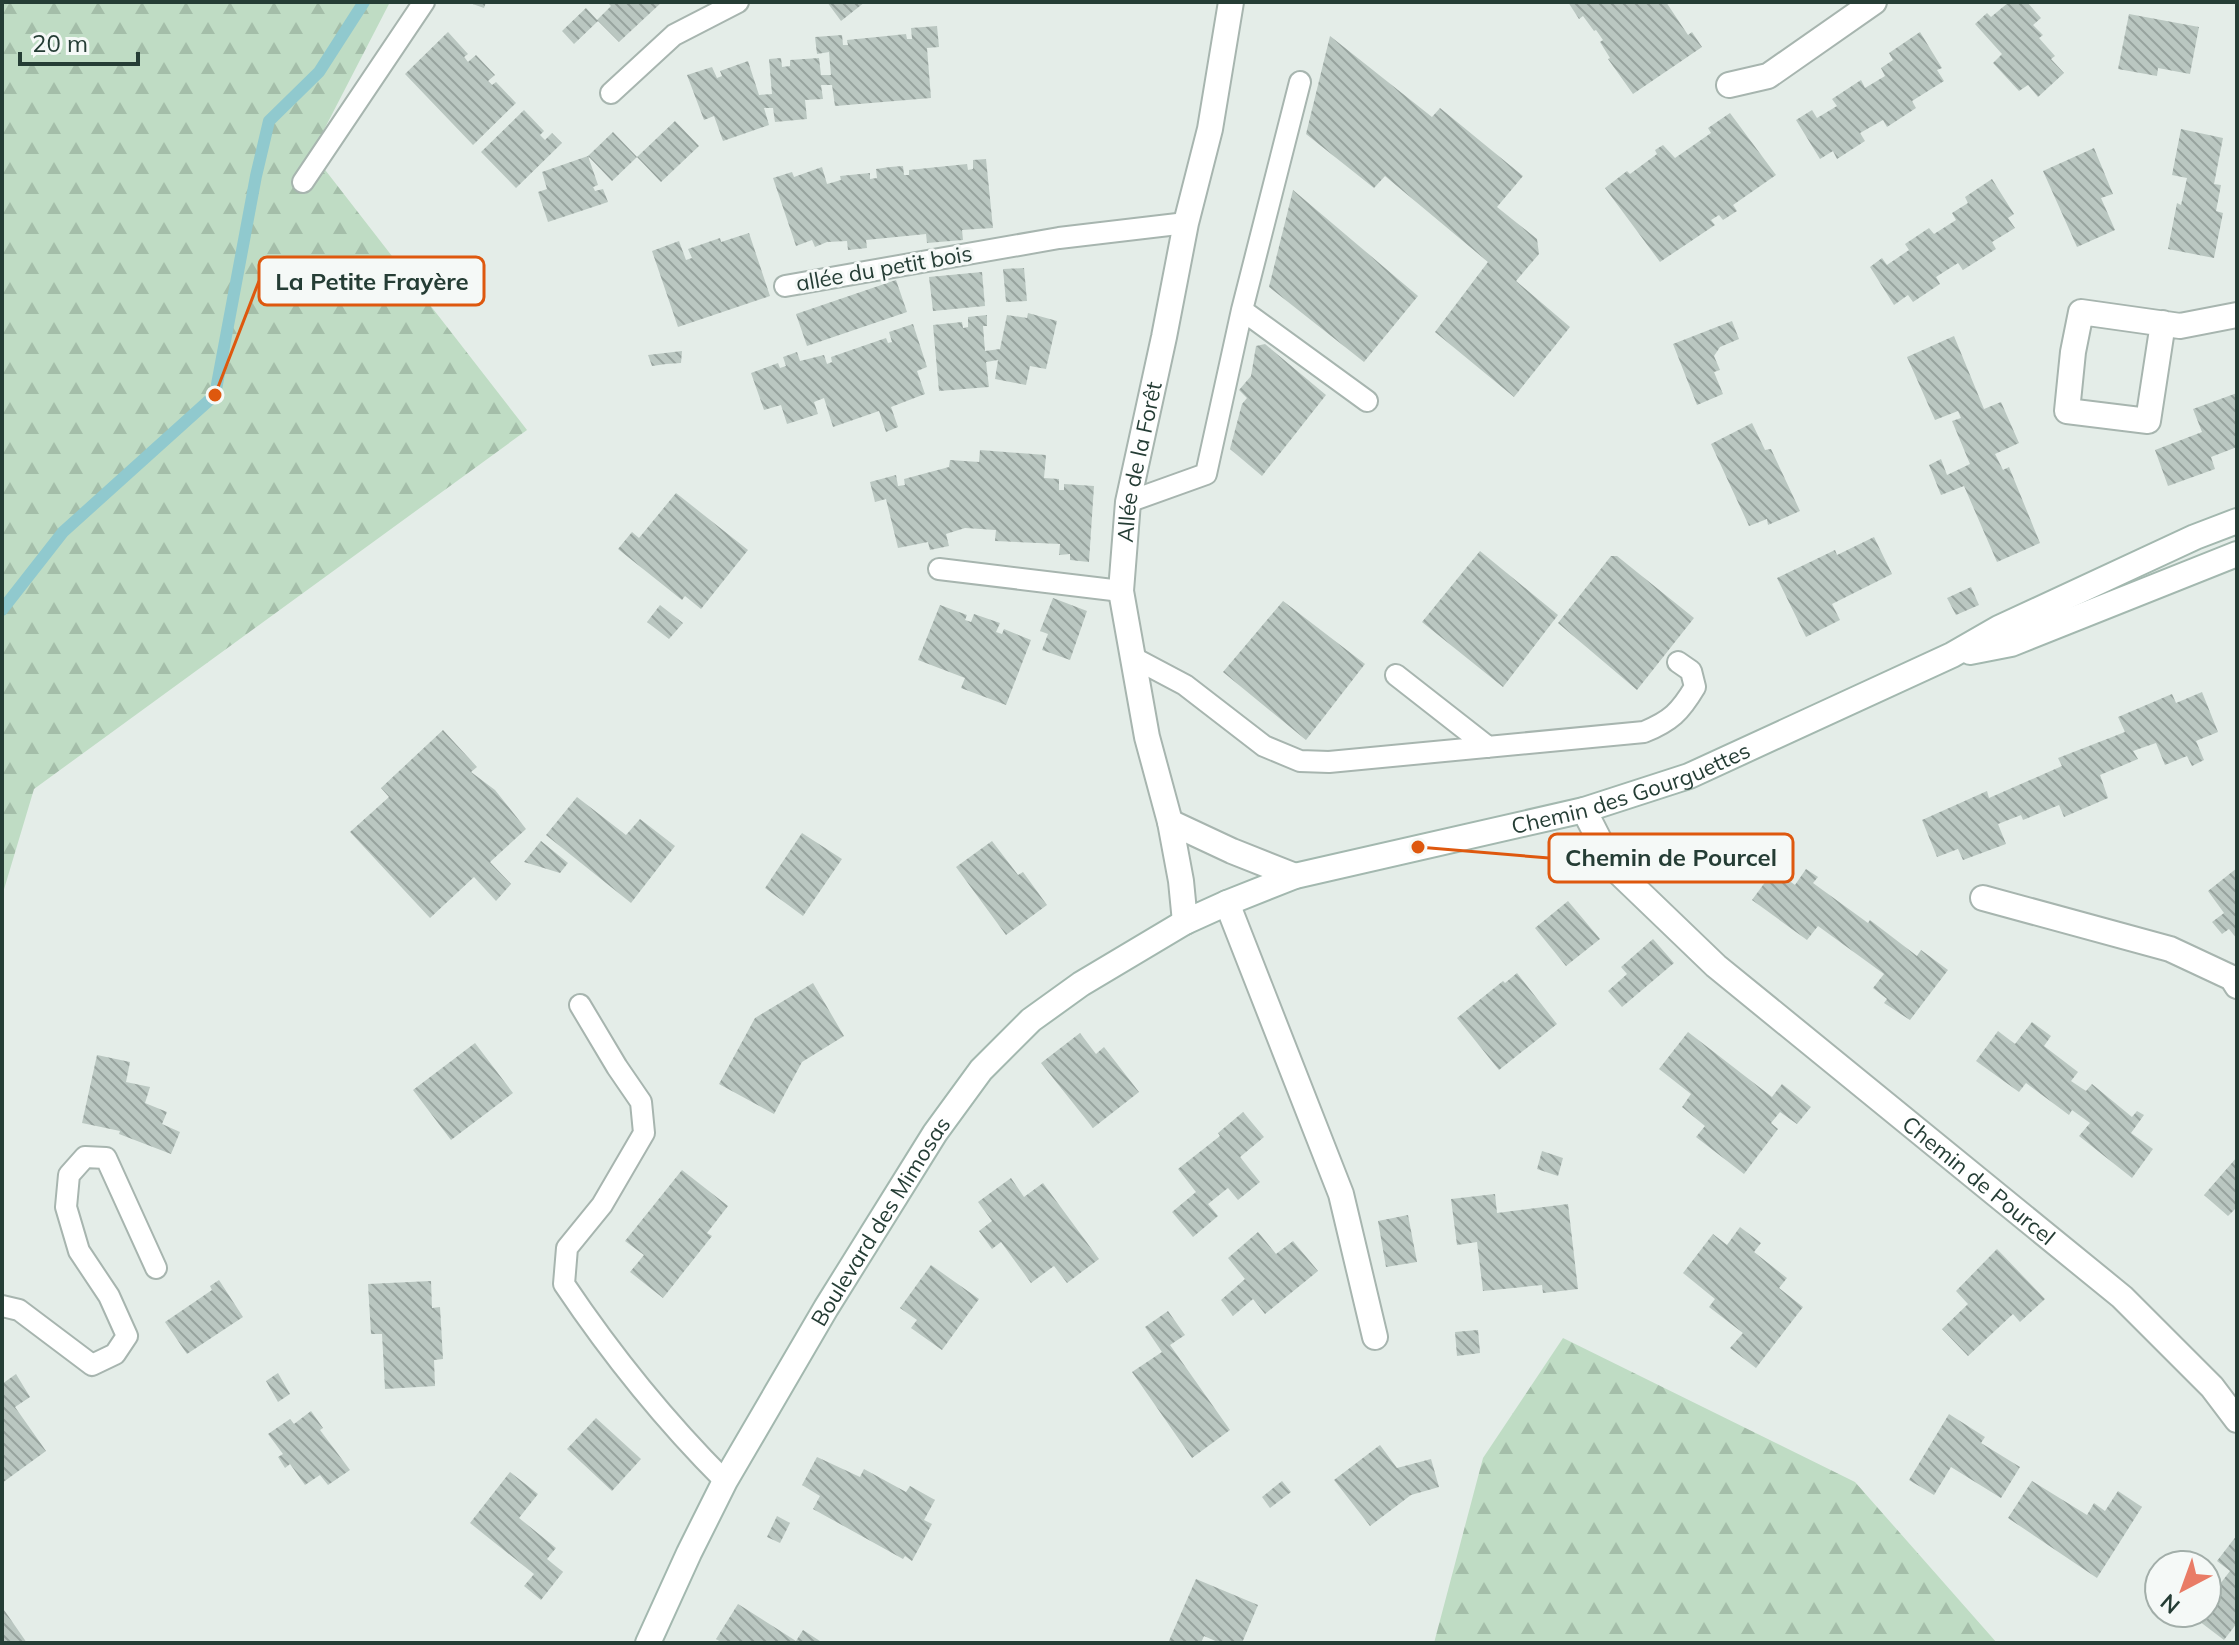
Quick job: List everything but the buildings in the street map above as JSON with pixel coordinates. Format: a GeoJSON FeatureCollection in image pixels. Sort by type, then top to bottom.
{"type":"FeatureCollection","features":[{"type":"Feature","properties":{"kind":"street","name":"Allée de la Forêt"},"geometry":{"type":"LineString","coordinates":[[1185,922],[1170,822],[1147,737],[1121,591],[1128,502],[1186,223],[1210,129],[1231,2]]}},
{"type":"Feature","properties":{"kind":"street"},"geometry":{"type":"LineString","coordinates":[[1729,85],[1768,76],[1874,2]]}},
{"type":"Feature","properties":{"kind":"street"},"geometry":{"type":"LineString","coordinates":[[2163,323],[2148,421],[2067,411],[2081,312],[2163,323],[2180,326],[2237,315]]}},
{"type":"Feature","properties":{"kind":"street","name":"Chemin des Gourguettes"},"geometry":{"type":"LineString","coordinates":[[1227,903],[1295,876],[1584,810],[1689,776],[1952,655],[1999,628],[2195,537],[2237,521]]}},
{"type":"Feature","properties":{"kind":"street","name":"Chemin des Gourguettes"},"geometry":{"type":"LineString","coordinates":[[1952,655],[2011,644],[2237,554]]}},
{"type":"Feature","properties":{"kind":"street","name":"Chemin de Pourcel"},"geometry":{"type":"LineString","coordinates":[[1584,810],[1613,867],[1716,966],[2122,1297],[2212,1387],[2237,1420]]}},
{"type":"Feature","properties":{"kind":"street"},"geometry":{"type":"LineString","coordinates":[[1170,822],[1295,876]]}},
{"type":"Feature","properties":{"kind":"street"},"geometry":{"type":"LineString","coordinates":[[1983,898],[2170,949],[2232,978],[2237,986]]}},
{"type":"Feature","properties":{"kind":"street"},"geometry":{"type":"LineString","coordinates":[[1227,903],[1341,1194],[1375,1337]]}},
{"type":"Feature","properties":{"kind":"street","name":"Boulevard des Mimosas"},"geometry":{"type":"LineString","coordinates":[[648,1643],[725,1481],[826,1308],[935,1133],[981,1070],[1031,1020],[1081,984],[1185,922],[1227,903]]}},
{"type":"Feature","properties":{"kind":"lane"},"geometry":{"type":"LineString","coordinates":[[303,182],[424,2]]}},
{"type":"Feature","properties":{"kind":"lane"},"geometry":{"type":"LineString","coordinates":[[611,93],[674,35],[737,2]]}},
{"type":"Feature","properties":{"kind":"lane"},"geometry":{"type":"LineString","coordinates":[[1128,502],[1206,474],[1242,310],[1300,82]]}},
{"type":"Feature","properties":{"kind":"lane","name":"allée du petit bois"},"geometry":{"type":"LineString","coordinates":[[785,286],[1059,238],[1186,223]]}},
{"type":"Feature","properties":{"kind":"lane"},"geometry":{"type":"LineString","coordinates":[[1242,310],[1367,401]]}},
{"type":"Feature","properties":{"kind":"lane"},"geometry":{"type":"LineString","coordinates":[[939,569],[1121,591]]}},
{"type":"Feature","properties":{"kind":"lane"},"geometry":{"type":"LineString","coordinates":[[1134,658],[1185,685],[1264,746],[1300,761],[1329,762],[1644,732],[1667,722],[1683,707],[1695,687],[1691,671],[1678,662]]}},
{"type":"Feature","properties":{"kind":"lane"},"geometry":{"type":"LineString","coordinates":[[1396,675],[1488,747]]}},
{"type":"Feature","properties":{"kind":"lane"},"geometry":{"type":"LineString","coordinates":[[580,1005],[641,1102],[644,1133],[602,1205],[567,1248],[564,1284],[598,1334],[693,1449],[725,1481]]}},
{"type":"Feature","properties":{"kind":"lane"},"geometry":{"type":"LineString","coordinates":[[2,1306],[19,1310],[92,1365],[115,1354],[127,1336],[109,1296],[79,1251],[66,1207],[69,1175],[85,1157],[106,1158],[156,1268]]}},
{"type":"Feature","properties":{"kind":"green space"},"geometry":{"type":"Polygon","coordinates":[[[2,2],[390,2],[312,153],[527,430],[34,789],[2,896],[2,2]]]}},
{"type":"Feature","properties":{"kind":"green space"},"geometry":{"type":"Polygon","coordinates":[[[1563,1338],[1855,1482],[1997,1643],[1434,1643],[1483,1458],[1563,1338]]]}},
{"type":"Feature","properties":{"kind":"waterway"},"geometry":{"type":"LineString","coordinates":[[2,610],[63,532],[215,395],[269,121],[319,72],[364,2]]}},
{"type":"Feature","properties":{"kind":"place","name":"La Petite Frayère"},"geometry":{"type":"Point","coordinates":[215,395]}},
{"type":"Feature","properties":{"kind":"place","name":"Chemin de Pourcel"},"geometry":{"type":"Point","coordinates":[1418,847]}}]}
